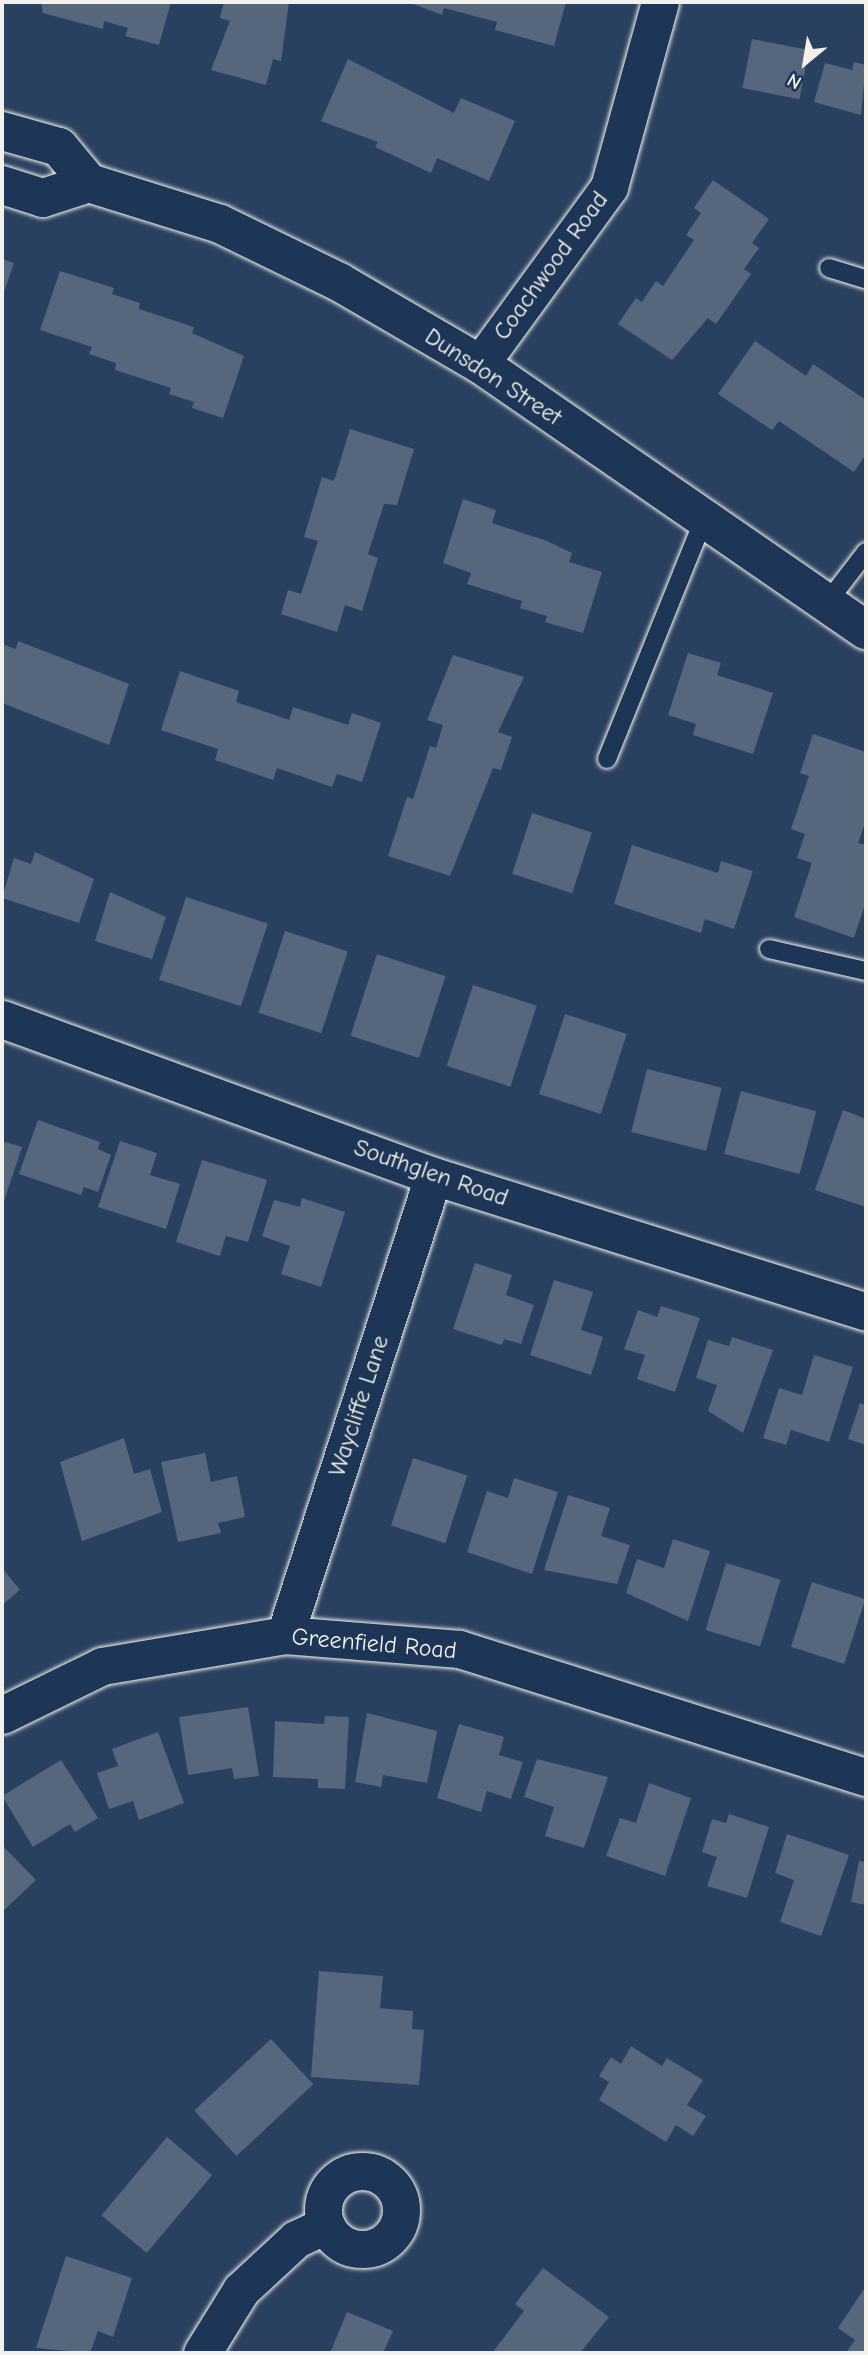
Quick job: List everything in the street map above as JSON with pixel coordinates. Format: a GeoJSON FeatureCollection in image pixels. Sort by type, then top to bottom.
{"type":"FeatureCollection","features":[{"type":"Feature","properties":{"kind":"main road"},"geometry":{"type":"LineString","coordinates":[[2,131],[59,147],[89,183],[43,198],[2,186]]}},
{"type":"Feature","properties":{"kind":"main road","name":"Dunsdon Street"},"geometry":{"type":"LineString","coordinates":[[89,183],[220,224],[339,282],[480,364],[703,521],[866,630]]}},
{"type":"Feature","properties":{"kind":"street","name":"Coachwood Road"},"geometry":{"type":"LineString","coordinates":[[480,364],[609,187],[660,2]]}},
{"type":"Feature","properties":{"kind":"street","name":"Southglen Road"},"geometry":{"type":"LineString","coordinates":[[2,1019],[433,1176],[866,1312]]}},
{"type":"Feature","properties":{"kind":"street","name":"Waycliffe Lane"},"geometry":{"type":"LineString","coordinates":[[285,1635],[433,1176]]}},
{"type":"Feature","properties":{"kind":"street","name":"Greenfield Road"},"geometry":{"type":"LineString","coordinates":[[2,1715],[102,1666],[285,1635],[460,1650],[866,1777]]}},
{"type":"Feature","properties":{"kind":"street"},"geometry":{"type":"LineString","coordinates":[[202,2353],[241,2290],[296,2239],[326,2225]]}},
{"type":"Feature","properties":{"kind":"lane"},"geometry":{"type":"LineString","coordinates":[[829,268],[866,279]]}},
{"type":"Feature","properties":{"kind":"lane"},"geometry":{"type":"LineString","coordinates":[[607,759],[703,521]]}},
{"type":"Feature","properties":{"kind":"lane"},"geometry":{"type":"LineString","coordinates":[[826,604],[866,552]]}},
{"type":"Feature","properties":{"kind":"lane"},"geometry":{"type":"LineString","coordinates":[[769,949],[866,971]]}},
{"type":"Feature","properties":{"kind":"building"},"geometry":{"type":"Polygon","coordinates":[[[41,2],[171,2],[159,45],[125,36],[128,28],[104,21],[103,29],[43,13],[41,2]]]}},
{"type":"Feature","properties":{"kind":"building"},"geometry":{"type":"Polygon","coordinates":[[[224,2],[289,2],[281,61],[273,59],[266,85],[211,70],[230,21],[220,18],[224,2]]]}},
{"type":"Feature","properties":{"kind":"building"},"geometry":{"type":"Polygon","coordinates":[[[408,2],[566,2],[554,46],[495,30],[497,22],[444,8],[442,15],[408,2]]]}},
{"type":"Feature","properties":{"kind":"building"},"geometry":{"type":"Polygon","coordinates":[[[752,39],[809,50],[799,99],[742,88],[752,39]]]}},
{"type":"Feature","properties":{"kind":"building"},"geometry":{"type":"Polygon","coordinates":[[[348,59],[454,113],[461,98],[515,121],[489,181],[437,158],[431,173],[375,147],[378,142],[321,121],[348,59]]]}},
{"type":"Feature","properties":{"kind":"building"},"geometry":{"type":"Polygon","coordinates":[[[854,62],[866,65],[861,115],[814,102],[825,63],[852,70],[854,62]]]}},
{"type":"Feature","properties":{"kind":"building"},"geometry":{"type":"Polygon","coordinates":[[[713,180],[769,219],[752,243],[759,248],[744,269],[751,274],[716,324],[708,318],[672,360],[618,324],[636,298],[642,302],[656,281],[663,286],[694,240],[686,235],[701,213],[694,208],[713,180]]]}},
{"type":"Feature","properties":{"kind":"building"},"geometry":{"type":"Polygon","coordinates":[[[2,259],[14,263],[4,292],[2,292],[2,259]]]}},
{"type":"Feature","properties":{"kind":"building"},"geometry":{"type":"Polygon","coordinates":[[[60,271],[114,288],[112,294],[140,303],[139,309],[194,327],[192,333],[244,356],[223,418],[192,408],[194,402],[169,394],[171,388],[115,370],[116,363],[89,354],[92,347],[40,330],[60,271]]]}},
{"type":"Feature","properties":{"kind":"building"},"geometry":{"type":"Polygon","coordinates":[[[755,341],[806,376],[813,364],[866,400],[866,454],[854,472],[779,421],[772,430],[718,394],[755,341]]]}},
{"type":"Feature","properties":{"kind":"building"},"geometry":{"type":"Polygon","coordinates":[[[350,429],[414,449],[397,505],[384,504],[368,554],[378,558],[362,611],[345,605],[337,632],[281,614],[288,590],[301,594],[318,541],[304,537],[322,477],[334,481],[350,429]]]}},
{"type":"Feature","properties":{"kind":"building"},"geometry":{"type":"Polygon","coordinates":[[[463,499],[496,510],[492,523],[547,541],[572,553],[569,562],[602,572],[583,633],[545,622],[547,616],[520,608],[522,601],[467,584],[471,573],[443,563],[463,499]]]}},
{"type":"Feature","properties":{"kind":"building"},"geometry":{"type":"Polygon","coordinates":[[[18,641],[129,684],[109,745],[2,703],[2,644],[16,649],[18,641]]]}},
{"type":"Feature","properties":{"kind":"building"},"geometry":{"type":"Polygon","coordinates":[[[688,653],[721,663],[717,675],[773,693],[753,754],[693,735],[696,724],[668,715],[688,653]]]}},
{"type":"Feature","properties":{"kind":"building"},"geometry":{"type":"Polygon","coordinates":[[[453,655],[524,677],[498,732],[512,737],[501,770],[493,768],[450,876],[388,856],[407,797],[413,799],[430,746],[436,748],[443,725],[427,720],[453,655]]]}},
{"type":"Feature","properties":{"kind":"building"},"geometry":{"type":"Polygon","coordinates":[[[180,671],[239,691],[236,702],[289,720],[293,707],[348,725],[352,713],[381,723],[362,782],[337,774],[332,787],[277,768],[273,780],[215,760],[218,749],[161,730],[180,671]]]}},
{"type":"Feature","properties":{"kind":"building"},"geometry":{"type":"Polygon","coordinates":[[[813,734],[866,752],[866,820],[858,843],[866,845],[866,901],[854,938],[794,917],[812,863],[797,858],[805,834],[791,829],[809,776],[800,773],[813,734]]]}},
{"type":"Feature","properties":{"kind":"building"},"geometry":{"type":"Polygon","coordinates":[[[532,813],[592,832],[572,893],[512,874],[532,813]]]}},
{"type":"Feature","properties":{"kind":"building"},"geometry":{"type":"Polygon","coordinates":[[[632,845],[718,873],[721,861],[753,871],[734,929],[705,919],[701,933],[614,904],[632,845]]]}},
{"type":"Feature","properties":{"kind":"building"},"geometry":{"type":"Polygon","coordinates":[[[35,852],[94,879],[79,923],[2,898],[14,858],[31,864],[35,852]]]}},
{"type":"Feature","properties":{"kind":"building"},"geometry":{"type":"Polygon","coordinates":[[[110,892],[166,917],[152,959],[95,941],[110,892]]]}},
{"type":"Feature","properties":{"kind":"building"},"geometry":{"type":"Polygon","coordinates":[[[186,897],[268,924],[241,1006],[159,980],[186,897]]]}},
{"type":"Feature","properties":{"kind":"building"},"geometry":{"type":"Polygon","coordinates":[[[285,931],[348,951],[321,1033],[258,1013],[285,931]]]}},
{"type":"Feature","properties":{"kind":"building"},"geometry":{"type":"Polygon","coordinates":[[[377,954],[445,976],[419,1058],[350,1036],[377,954]]]}},
{"type":"Feature","properties":{"kind":"building"},"geometry":{"type":"Polygon","coordinates":[[[473,985],[537,1006],[510,1087],[447,1066],[473,985]]]}},
{"type":"Feature","properties":{"kind":"building"},"geometry":{"type":"Polygon","coordinates":[[[565,1014],[627,1034],[601,1114],[539,1094],[565,1014]]]}},
{"type":"Feature","properties":{"kind":"building"},"geometry":{"type":"Polygon","coordinates":[[[647,1069],[722,1088],[706,1151],[631,1132],[647,1069]]]}},
{"type":"Feature","properties":{"kind":"building"},"geometry":{"type":"Polygon","coordinates":[[[741,1091],[816,1111],[800,1174],[724,1154],[741,1091]]]}},
{"type":"Feature","properties":{"kind":"building"},"geometry":{"type":"Polygon","coordinates":[[[843,1110],[866,1119],[866,1207],[815,1190],[843,1110]]]}},
{"type":"Feature","properties":{"kind":"building"},"geometry":{"type":"Polygon","coordinates":[[[38,1120],[100,1142],[98,1149],[111,1155],[98,1192],[84,1187],[81,1195],[19,1174],[38,1120]]]}},
{"type":"Feature","properties":{"kind":"building"},"geometry":{"type":"Polygon","coordinates":[[[2,1141],[22,1147],[2,1207],[2,1141]]]}},
{"type":"Feature","properties":{"kind":"building"},"geometry":{"type":"Polygon","coordinates":[[[120,1141],[157,1153],[150,1175],[180,1184],[166,1229],[98,1207],[120,1141]]]}},
{"type":"Feature","properties":{"kind":"building"},"geometry":{"type":"Polygon","coordinates":[[[202,1160],[267,1180],[248,1242],[226,1236],[220,1256],[176,1242],[202,1160]]]}},
{"type":"Feature","properties":{"kind":"building"},"geometry":{"type":"Polygon","coordinates":[[[302,1198],[345,1212],[321,1287],[281,1274],[290,1246],[262,1236],[274,1200],[300,1207],[302,1198]]]}},
{"type":"Feature","properties":{"kind":"building"},"geometry":{"type":"Polygon","coordinates":[[[475,1263],[512,1275],[506,1295],[534,1305],[521,1344],[504,1339],[502,1345],[453,1329],[475,1263]]]}},
{"type":"Feature","properties":{"kind":"building"},"geometry":{"type":"Polygon","coordinates":[[[554,1280],[593,1292],[581,1330],[603,1337],[591,1375],[530,1355],[554,1280]]]}},
{"type":"Feature","properties":{"kind":"building"},"geometry":{"type":"Polygon","coordinates":[[[661,1306],[700,1318],[675,1392],[637,1379],[645,1355],[624,1349],[638,1310],[657,1317],[661,1306]]]}},
{"type":"Feature","properties":{"kind":"building"},"geometry":{"type":"Polygon","coordinates":[[[732,1337],[773,1350],[743,1433],[708,1411],[717,1385],[696,1378],[708,1340],[729,1346],[732,1337]]]}},
{"type":"Feature","properties":{"kind":"building"},"geometry":{"type":"Polygon","coordinates":[[[814,1355],[853,1367],[829,1442],[791,1430],[786,1445],[763,1438],[779,1388],[802,1395],[814,1355]]]}},
{"type":"Feature","properties":{"kind":"building"},"geometry":{"type":"Polygon","coordinates":[[[860,1403],[866,1405],[866,1445],[848,1439],[860,1403]]]}},
{"type":"Feature","properties":{"kind":"building"},"geometry":{"type":"Polygon","coordinates":[[[124,1438],[134,1474],[150,1469],[162,1512],[82,1541],[60,1462],[124,1438]]]}},
{"type":"Feature","properties":{"kind":"building"},"geometry":{"type":"Polygon","coordinates":[[[205,1453],[211,1482],[237,1476],[245,1517],[218,1523],[221,1533],[178,1542],[161,1462],[205,1453]]]}},
{"type":"Feature","properties":{"kind":"building"},"geometry":{"type":"Polygon","coordinates":[[[413,1458],[467,1476],[445,1543],[391,1526],[413,1458]]]}},
{"type":"Feature","properties":{"kind":"building"},"geometry":{"type":"Polygon","coordinates":[[[514,1478],[558,1492],[532,1574],[467,1552],[487,1491],[508,1498],[514,1478]]]}},
{"type":"Feature","properties":{"kind":"building"},"geometry":{"type":"Polygon","coordinates":[[[568,1495],[610,1508],[601,1536],[630,1545],[617,1584],[544,1570],[568,1495]]]}},
{"type":"Feature","properties":{"kind":"building"},"geometry":{"type":"Polygon","coordinates":[[[673,1539],[710,1551],[688,1621],[626,1593],[637,1559],[664,1568],[673,1539]]]}},
{"type":"Feature","properties":{"kind":"building"},"geometry":{"type":"Polygon","coordinates":[[[726,1563],[781,1580],[760,1647],[706,1630],[726,1563]]]}},
{"type":"Feature","properties":{"kind":"building"},"geometry":{"type":"Polygon","coordinates":[[[2,1568],[20,1590],[2,1605],[2,1568]]]}},
{"type":"Feature","properties":{"kind":"building"},"geometry":{"type":"Polygon","coordinates":[[[812,1582],[865,1599],[844,1664],[791,1647],[812,1582]]]}},
{"type":"Feature","properties":{"kind":"building"},"geometry":{"type":"Polygon","coordinates":[[[248,1707],[259,1776],[234,1779],[232,1768],[188,1775],[179,1717],[248,1707]]]}},
{"type":"Feature","properties":{"kind":"building"},"geometry":{"type":"Polygon","coordinates":[[[367,1713],[437,1731],[427,1783],[383,1775],[381,1787],[355,1782],[367,1713]]]}},
{"type":"Feature","properties":{"kind":"building"},"geometry":{"type":"Polygon","coordinates":[[[325,1716],[349,1717],[345,1789],[318,1788],[318,1779],[273,1777],[275,1721],[324,1724],[325,1716]]]}},
{"type":"Feature","properties":{"kind":"building"},"geometry":{"type":"Polygon","coordinates":[[[459,1724],[504,1737],[499,1755],[523,1762],[511,1799],[487,1791],[481,1812],[437,1798],[459,1724]]]}},
{"type":"Feature","properties":{"kind":"building"},"geometry":{"type":"Polygon","coordinates":[[[158,1732],[184,1803],[139,1820],[133,1801],[109,1809],[97,1773],[118,1766],[112,1749],[158,1732]]]}},
{"type":"Feature","properties":{"kind":"building"},"geometry":{"type":"Polygon","coordinates":[[[537,1759],[608,1777],[584,1848],[545,1836],[554,1807],[524,1797],[537,1759]]]}},
{"type":"Feature","properties":{"kind":"building"},"geometry":{"type":"Polygon","coordinates":[[[61,1760],[98,1818],[75,1832],[70,1824],[33,1847],[2,1796],[61,1760]]]}},
{"type":"Feature","properties":{"kind":"building"},"geometry":{"type":"Polygon","coordinates":[[[649,1783],[691,1798],[665,1876],[606,1856],[620,1818],[636,1823],[649,1783]]]}},
{"type":"Feature","properties":{"kind":"building"},"geometry":{"type":"Polygon","coordinates":[[[729,1814],[769,1827],[747,1898],[707,1886],[717,1857],[702,1852],[712,1819],[726,1823],[729,1814]]]}},
{"type":"Feature","properties":{"kind":"building"},"geometry":{"type":"Polygon","coordinates":[[[787,1834],[849,1855],[821,1936],[780,1922],[794,1880],[775,1873],[787,1834]]]}},
{"type":"Feature","properties":{"kind":"building"},"geometry":{"type":"Polygon","coordinates":[[[2,1845],[36,1880],[2,1912],[2,1845]]]}},
{"type":"Feature","properties":{"kind":"building"},"geometry":{"type":"Polygon","coordinates":[[[859,1861],[866,1862],[866,1905],[851,1902],[859,1861]]]}},
{"type":"Feature","properties":{"kind":"building"},"geometry":{"type":"Polygon","coordinates":[[[319,1971],[383,1976],[380,2008],[413,2011],[412,2029],[424,2030],[419,2085],[311,2077],[319,1971]]]}},
{"type":"Feature","properties":{"kind":"building"},"geometry":{"type":"Polygon","coordinates":[[[271,2039],[313,2084],[236,2156],[194,2111],[271,2039]]]}},
{"type":"Feature","properties":{"kind":"building"},"geometry":{"type":"Polygon","coordinates":[[[631,2046],[662,2066],[667,2058],[703,2080],[687,2105],[706,2116],[693,2136],[676,2125],[666,2142],[599,2100],[609,2082],[599,2076],[611,2057],[621,2064],[631,2046]]]}},
{"type":"Feature","properties":{"kind":"building"},"geometry":{"type":"Polygon","coordinates":[[[167,2137],[212,2175],[147,2253],[101,2215],[167,2137]]]}},
{"type":"Feature","properties":{"kind":"building"},"geometry":{"type":"Polygon","coordinates":[[[66,2256],[132,2278],[113,2337],[98,2331],[90,2353],[36,2348],[66,2256]]]}},
{"type":"Feature","properties":{"kind":"building"},"geometry":{"type":"Polygon","coordinates":[[[543,2268],[609,2317],[580,2353],[492,2353],[524,2311],[515,2304],[543,2268]]]}},
{"type":"Feature","properties":{"kind":"building"},"geometry":{"type":"Polygon","coordinates":[[[866,2286],[866,2353],[846,2353],[855,2340],[838,2328],[866,2286]]]}},
{"type":"Feature","properties":{"kind":"building"},"geometry":{"type":"Polygon","coordinates":[[[347,2312],[393,2331],[383,2353],[330,2353],[347,2312]]]}}]}
